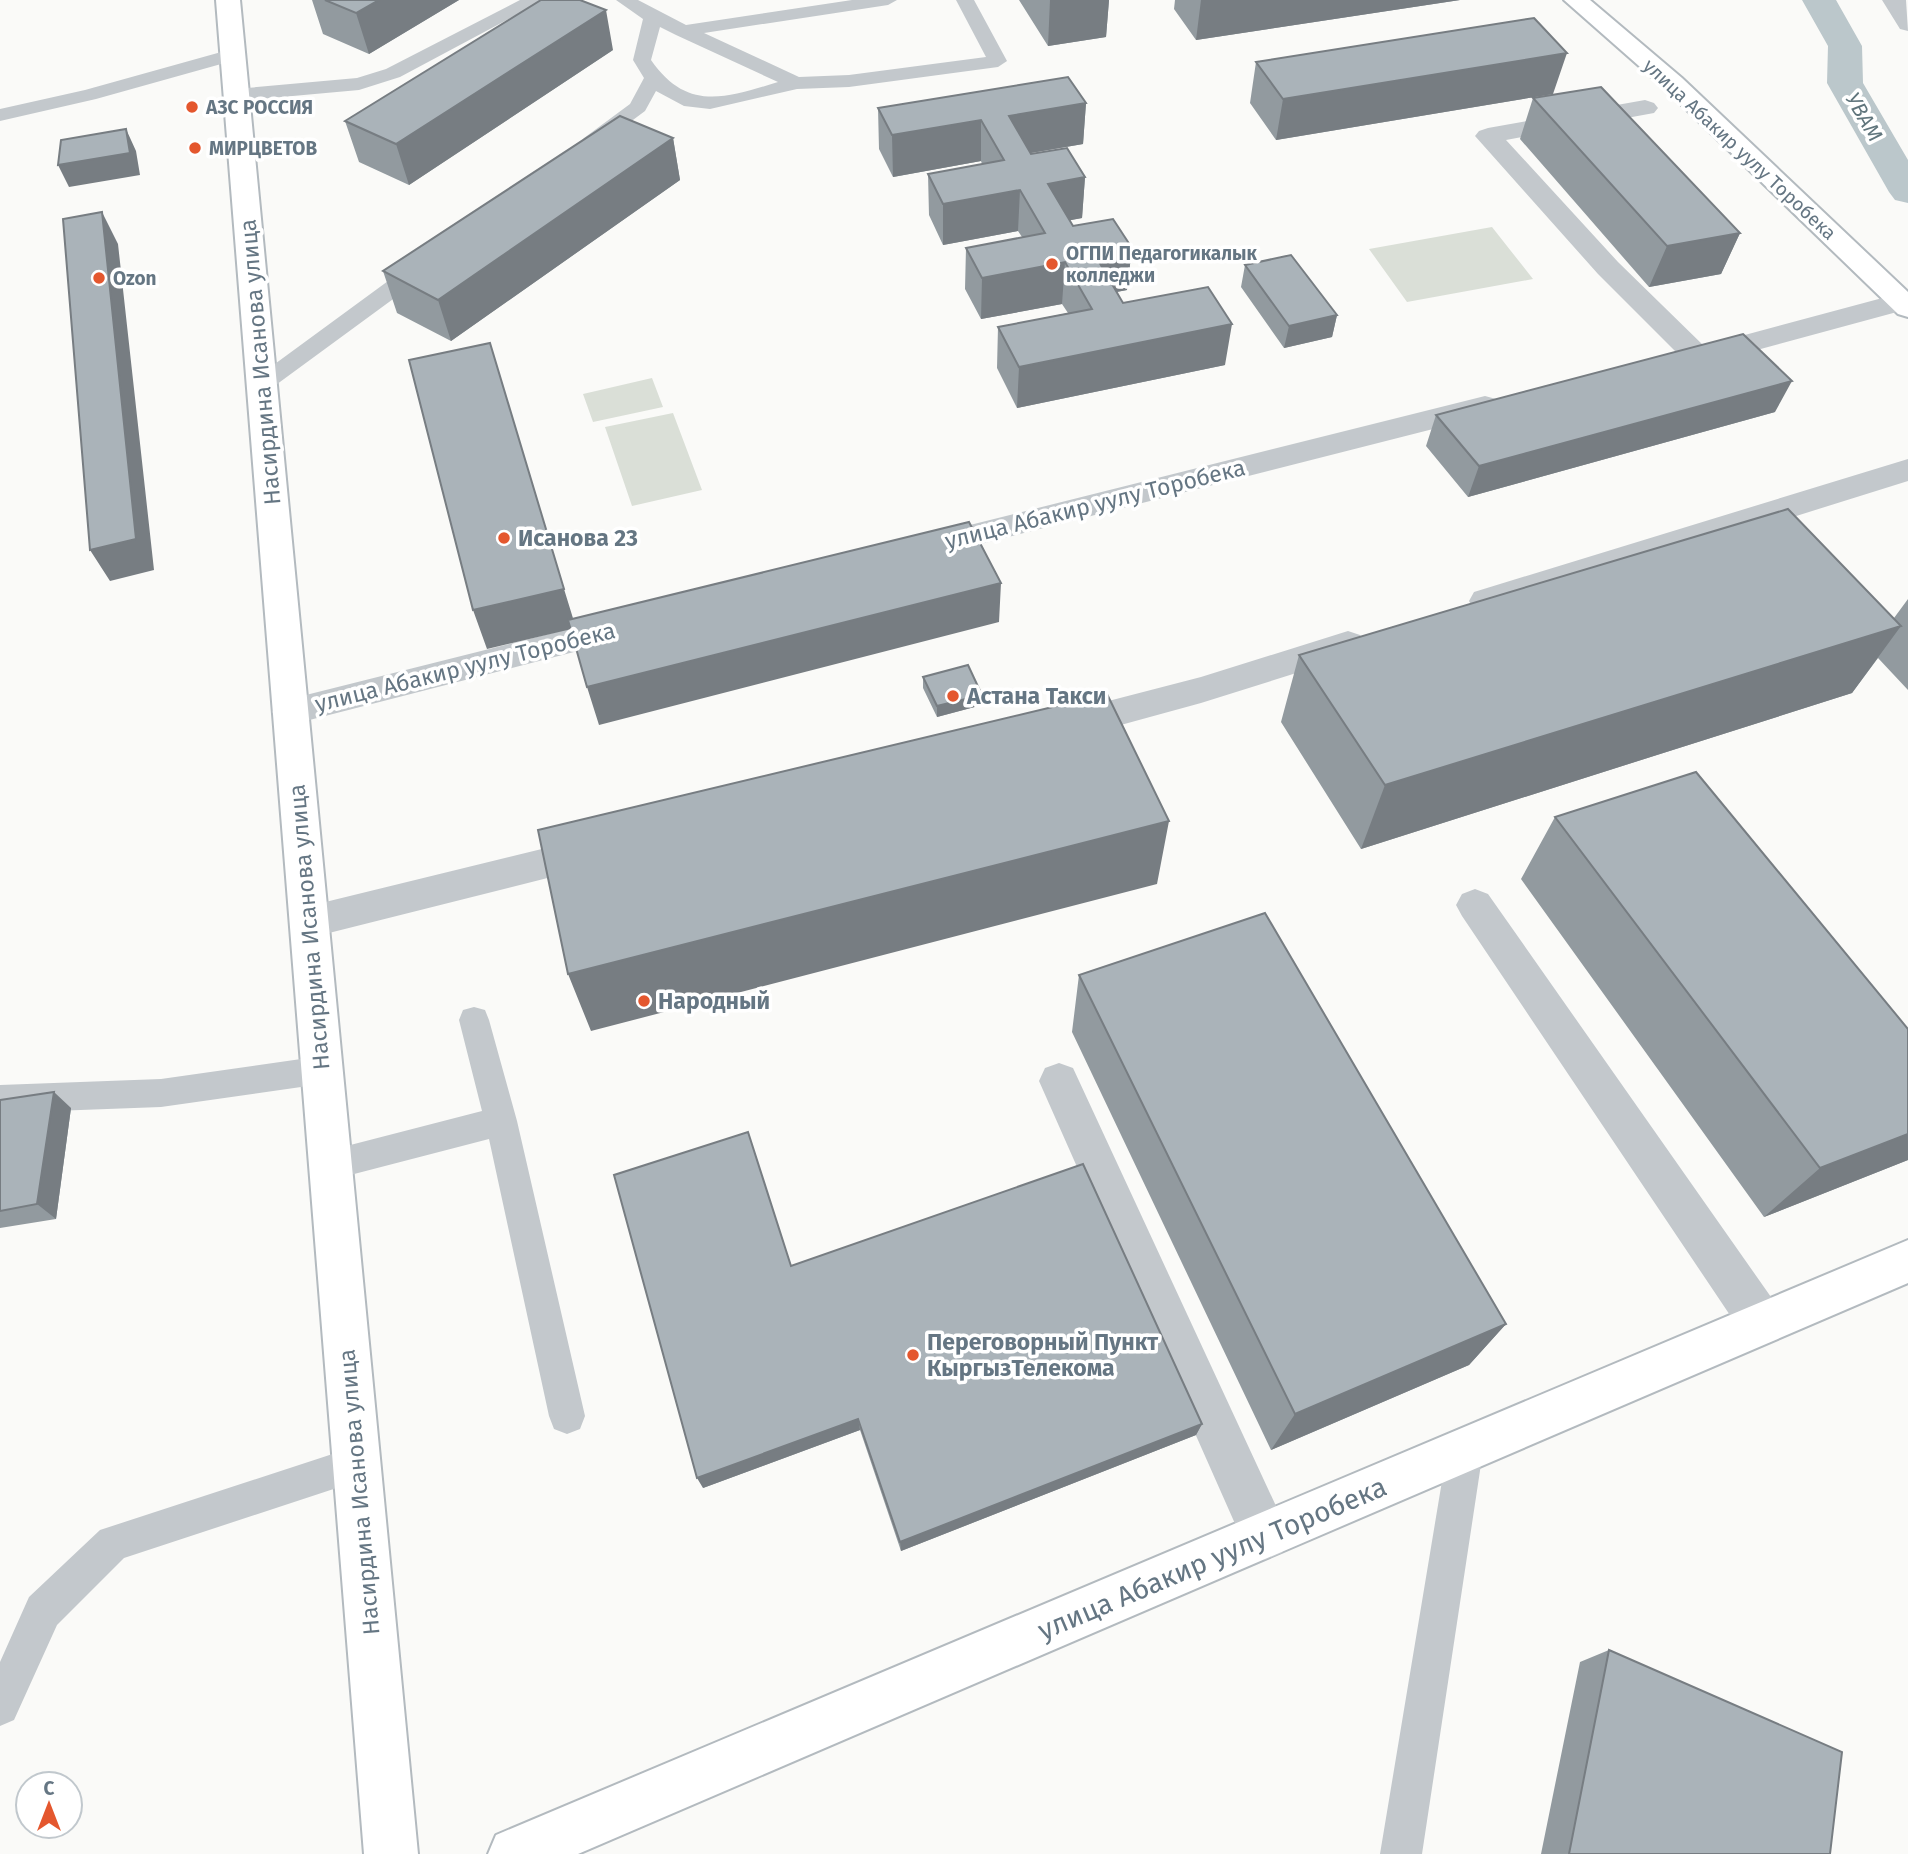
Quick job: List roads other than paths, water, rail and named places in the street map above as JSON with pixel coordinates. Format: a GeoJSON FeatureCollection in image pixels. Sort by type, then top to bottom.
{"type":"FeatureCollection","features":[{"type":"Feature","properties":{"kind":"main road","name":"Насирдина Исанова улица"},"geometry":{"type":"LineString","coordinates":[[228,0],[391,1854]]}},
{"type":"Feature","properties":{"kind":"main road","name":"улица Абакир уулу Торобека"},"geometry":{"type":"LineString","coordinates":[[1576,0],[1672,83],[1905,305]]}},
{"type":"Feature","properties":{"kind":"main road","name":"улица Абакир уулу Торобека"},"geometry":{"type":"LineString","coordinates":[[515,1854],[1908,1261]]}},
{"type":"Feature","properties":{"kind":"street"},"geometry":{"type":"LineString","coordinates":[[1894,0],[1908,24]]}},
{"type":"Feature","properties":{"kind":"street","name":"улица Абакир уулу Торобека"},"geometry":{"type":"LineString","coordinates":[[1645,108],[1488,136],[1608,268],[1698,357]]}},
{"type":"Feature","properties":{"kind":"street","name":"улица Абакир уулу Торобека"},"geometry":{"type":"LineString","coordinates":[[1658,366],[1905,305]]}},
{"type":"Feature","properties":{"kind":"street","name":"улица Абакир уулу Торобека"},"geometry":{"type":"LineString","coordinates":[[902,554],[1512,400]]}},
{"type":"Feature","properties":{"kind":"street"},"geometry":{"type":"LineString","coordinates":[[1458,609],[1908,470]]}},
{"type":"Feature","properties":{"kind":"street","name":"улица Абакир уулу Торобека"},"geometry":{"type":"LineString","coordinates":[[290,712],[652,620]]}},
{"type":"Feature","properties":{"kind":"street"},"geometry":{"type":"LineString","coordinates":[[1040,733],[1201,690],[1381,634]]}},
{"type":"Feature","properties":{"kind":"street"},"geometry":{"type":"LineString","coordinates":[[309,922],[623,844]]}},
{"type":"Feature","properties":{"kind":"street"},"geometry":{"type":"LineString","coordinates":[[1475,905],[1762,1323]]}},
{"type":"Feature","properties":{"kind":"street"},"geometry":{"type":"LineString","coordinates":[[1059,1081],[1265,1536]]}},
{"type":"Feature","properties":{"kind":"lane"},"geometry":{"type":"LineString","coordinates":[[236,95],[370,80],[393,73],[535,0]]}},
{"type":"Feature","properties":{"kind":"lane"},"geometry":{"type":"LineString","coordinates":[[625,0],[653,17],[796,83]]}},
{"type":"Feature","properties":{"kind":"lane"},"geometry":{"type":"LineString","coordinates":[[683,31],[888,0]]}},
{"type":"Feature","properties":{"kind":"lane"},"geometry":{"type":"LineString","coordinates":[[653,17],[642,60],[652,81],[687,102],[716,105],[796,83],[849,80],[998,61],[965,0]]}},
{"type":"Feature","properties":{"kind":"lane"},"geometry":{"type":"LineString","coordinates":[[0,115],[232,55]]}},
{"type":"Feature","properties":{"kind":"lane"},"geometry":{"type":"LineString","coordinates":[[572,156],[639,107],[652,81]]}},
{"type":"Feature","properties":{"kind":"lane"},"geometry":{"type":"LineString","coordinates":[[261,385],[439,254]]}},
{"type":"Feature","properties":{"kind":"lane"},"geometry":{"type":"LineString","coordinates":[[474,1020],[501,1121],[567,1416]]}},
{"type":"Feature","properties":{"kind":"lane"},"geometry":{"type":"LineString","coordinates":[[0,1099],[161,1093],[322,1070]]}},
{"type":"Feature","properties":{"kind":"lane"},"geometry":{"type":"LineString","coordinates":[[331,1165],[501,1121]]}},
{"type":"Feature","properties":{"kind":"lane"},"geometry":{"type":"LineString","coordinates":[[1401,1854],[1465,1451]]}},
{"type":"Feature","properties":{"kind":"lane"},"geometry":{"type":"LineString","coordinates":[[0,1706],[43,1611],[113,1543],[357,1464]]}},
{"type":"Feature","properties":{"kind":"waterway","name":"УВАМ"},"geometry":{"type":"LineString","coordinates":[[1819,0],[1845,46],[1845,83],[1908,192]]}},
{"type":"Feature","properties":{"kind":"place","name":"АЗС РОССИЯ"},"geometry":{"type":"Point","coordinates":[192,107]}},
{"type":"Feature","properties":{"kind":"place","name":"МИРЦВЕТОВ"},"geometry":{"type":"Point","coordinates":[195,148]}},
{"type":"Feature","properties":{"kind":"place","name":"ОГПИ Педагогикалык колледжи"},"geometry":{"type":"Point","coordinates":[1052,264]}},
{"type":"Feature","properties":{"kind":"place","name":"Ozon"},"geometry":{"type":"Point","coordinates":[99,278]}},
{"type":"Feature","properties":{"kind":"place","name":"Исанова 23"},"geometry":{"type":"Point","coordinates":[504,538]}},
{"type":"Feature","properties":{"kind":"place","name":"Астана Такси"},"geometry":{"type":"Point","coordinates":[953,696]}},
{"type":"Feature","properties":{"kind":"place","name":"Народный"},"geometry":{"type":"Point","coordinates":[644,1001]}},
{"type":"Feature","properties":{"kind":"place","name":"Переговорный Пункт КыргызТелекома"},"geometry":{"type":"Point","coordinates":[913,1355]}}]}
